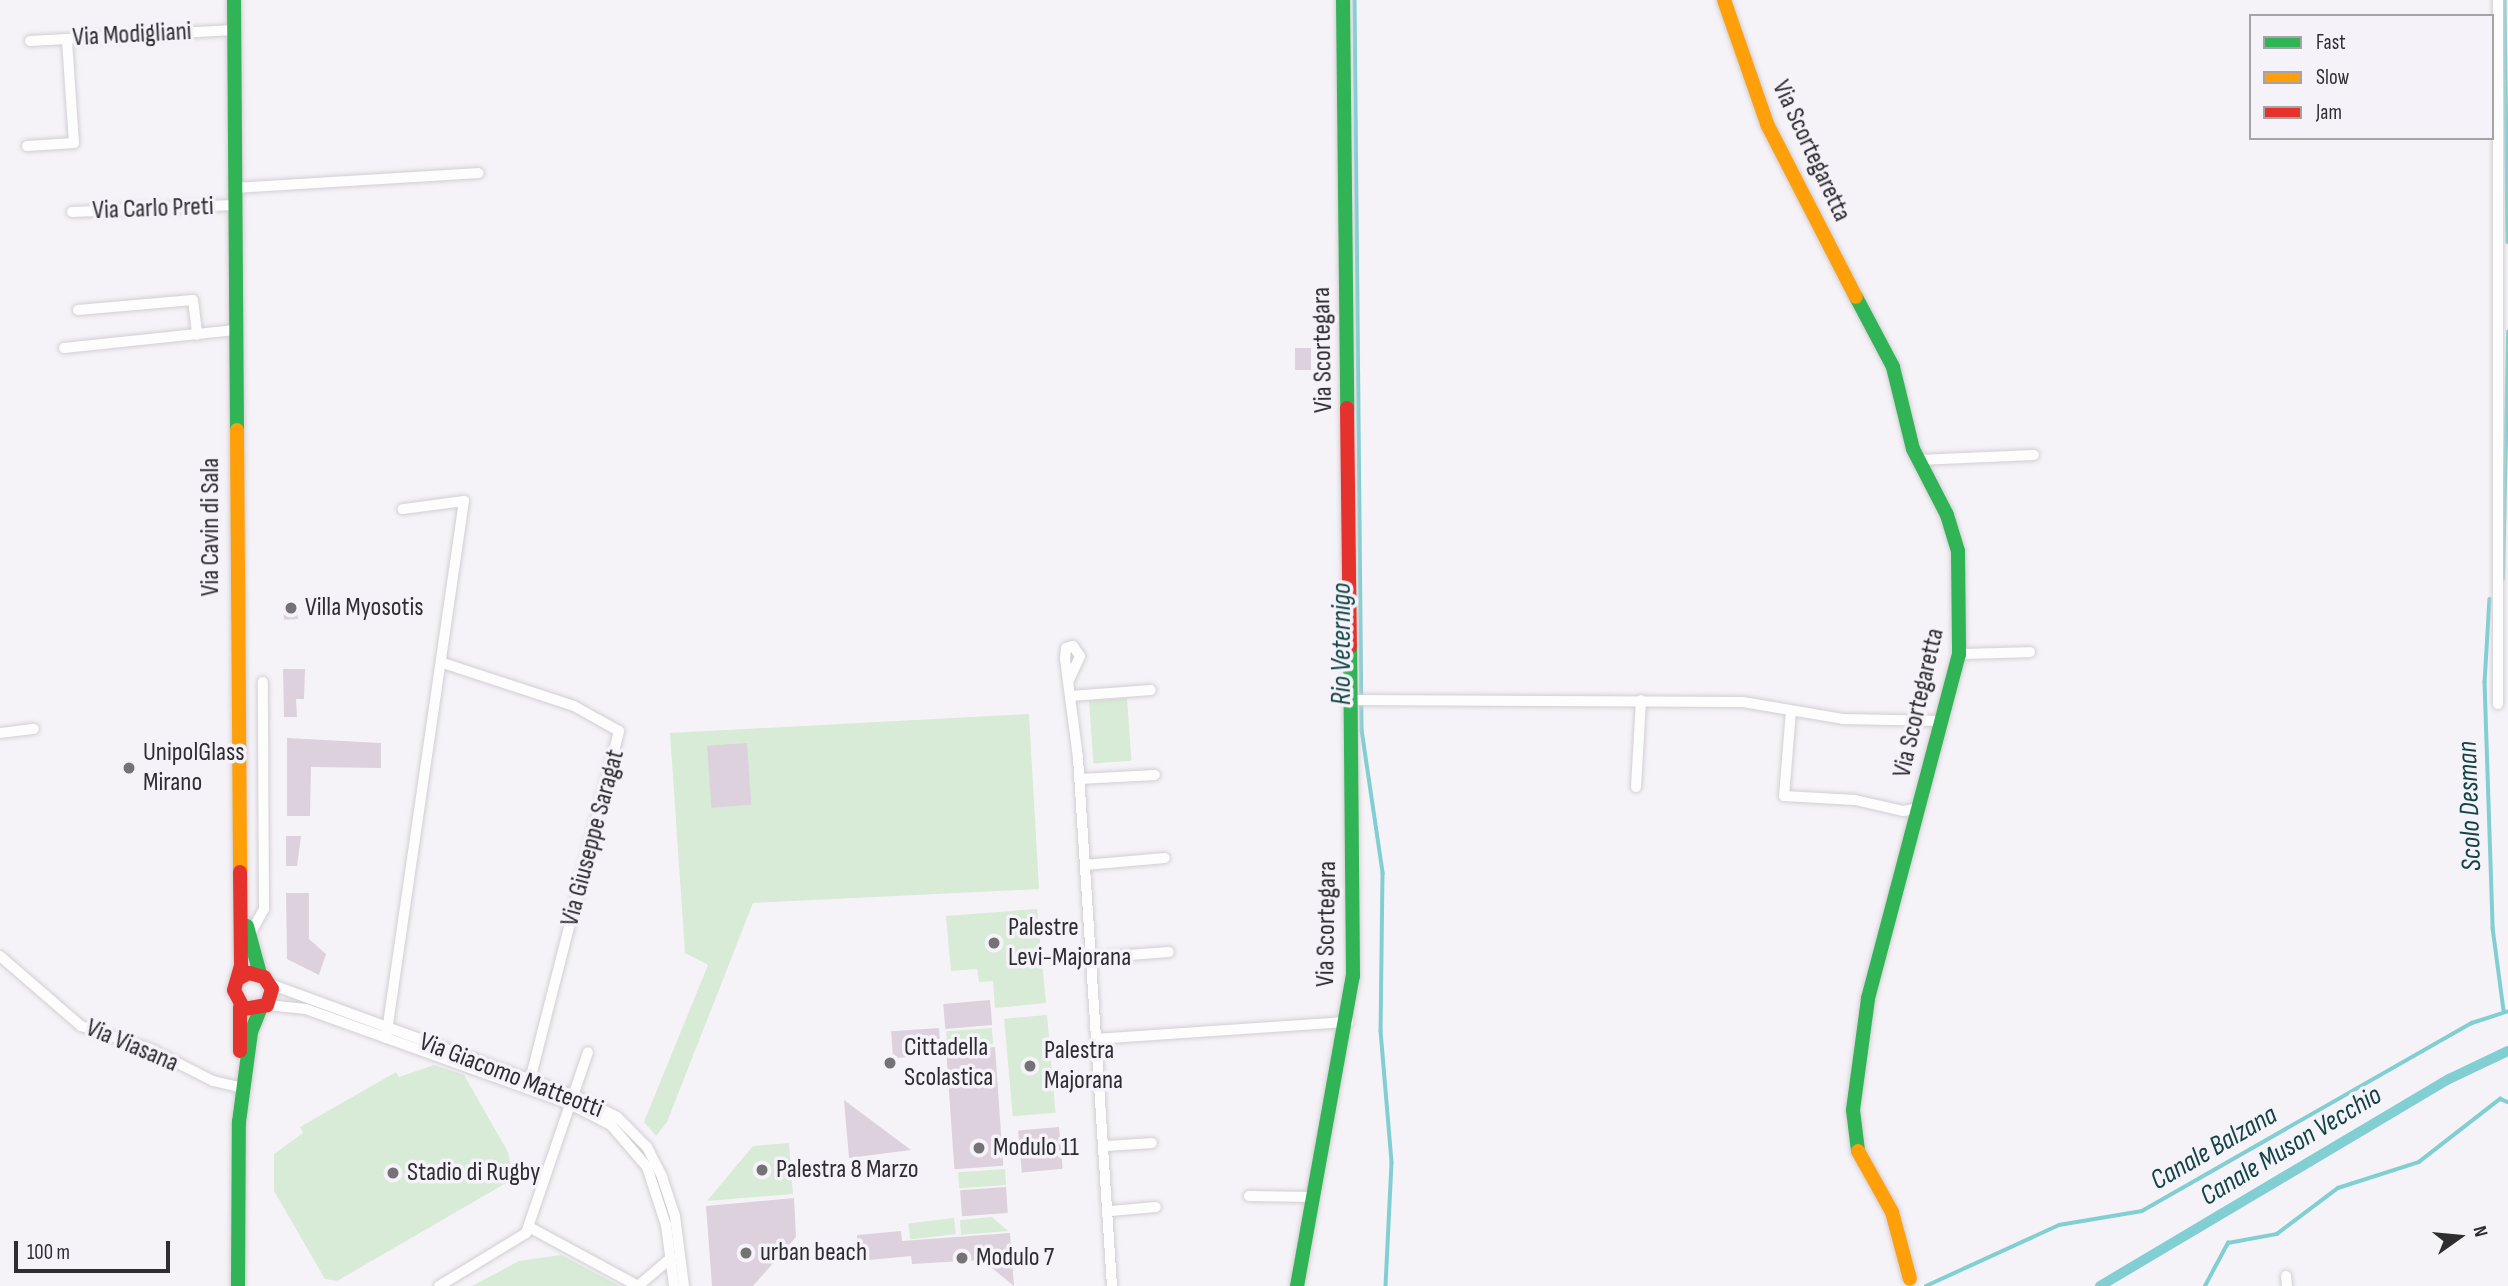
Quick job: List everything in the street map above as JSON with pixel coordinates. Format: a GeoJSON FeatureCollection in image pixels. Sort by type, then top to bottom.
{"type":"FeatureCollection","features":[{"type":"Feature","properties":{"kind":"street","name":"Via Cavin di Sala"},"geometry":{"type":"LineString","coordinates":[[234,0],[238,979],[234,996],[240,1007]]}},
{"type":"Feature","properties":{"kind":"street","name":"Via Scortegara"},"geometry":{"type":"LineString","coordinates":[[1297,1286],[1349,1022],[1351,700],[1343,0]]}},
{"type":"Feature","properties":{"kind":"street","name":"Via Scortegaretta"},"geometry":{"type":"LineString","coordinates":[[1724,0],[1768,126],[1893,367],[1918,460],[1954,530],[1962,581],[1959,654],[1863,1024],[1853,1124],[1862,1162],[1892,1212],[1910,1279]]}},
{"type":"Feature","properties":{"kind":"street"},"geometry":{"type":"LineString","coordinates":[[2498,0],[2498,704]]}},
{"type":"Feature","properties":{"kind":"street","name":"Via Modigliani"},"geometry":{"type":"LineString","coordinates":[[30,41],[234,30]]}},
{"type":"Feature","properties":{"kind":"street"},"geometry":{"type":"LineString","coordinates":[[27,146],[74,143],[67,39]]}},
{"type":"Feature","properties":{"kind":"street"},"geometry":{"type":"LineString","coordinates":[[235,188],[480,173]]}},
{"type":"Feature","properties":{"kind":"street","name":"Via Carlo Preti"},"geometry":{"type":"LineString","coordinates":[[72,212],[235,205]]}},
{"type":"Feature","properties":{"kind":"street"},"geometry":{"type":"LineString","coordinates":[[78,310],[194,300],[197,335]]}},
{"type":"Feature","properties":{"kind":"street"},"geometry":{"type":"LineString","coordinates":[[64,348],[235,330]]}},
{"type":"Feature","properties":{"kind":"street"},"geometry":{"type":"LineString","coordinates":[[1918,460],[2034,455]]}},
{"type":"Feature","properties":{"kind":"street"},"geometry":{"type":"LineString","coordinates":[[387,1034],[443,663],[464,501],[403,509]]}},
{"type":"Feature","properties":{"kind":"street"},"geometry":{"type":"LineString","coordinates":[[1959,654],[2030,652]]}},
{"type":"Feature","properties":{"kind":"street","name":"Via Giuseppe Saragat"},"geometry":{"type":"LineString","coordinates":[[443,663],[574,706],[619,731],[529,1084]]}},
{"type":"Feature","properties":{"kind":"street"},"geometry":{"type":"LineString","coordinates":[[1069,680],[1080,779],[1089,958],[1107,1146],[1115,1273],[1112,1286]]}},
{"type":"Feature","properties":{"kind":"street"},"geometry":{"type":"LineString","coordinates":[[248,936],[264,905],[263,682]]}},
{"type":"Feature","properties":{"kind":"street"},"geometry":{"type":"LineString","coordinates":[[1070,695],[1151,690]]}},
{"type":"Feature","properties":{"kind":"street"},"geometry":{"type":"LineString","coordinates":[[1351,700],[1431,698],[1743,702],[1843,719],[1942,721]]}},
{"type":"Feature","properties":{"kind":"street"},"geometry":{"type":"LineString","coordinates":[[1636,786],[1641,700]]}},
{"type":"Feature","properties":{"kind":"street"},"geometry":{"type":"LineString","coordinates":[[1791,711],[1784,796],[1854,800],[1903,811],[1920,808]]}},
{"type":"Feature","properties":{"kind":"street"},"geometry":{"type":"LineString","coordinates":[[0,733],[34,729]]}},
{"type":"Feature","properties":{"kind":"street"},"geometry":{"type":"LineString","coordinates":[[1080,779],[1155,775]]}},
{"type":"Feature","properties":{"kind":"street"},"geometry":{"type":"LineString","coordinates":[[1085,865],[1165,858]]}},
{"type":"Feature","properties":{"kind":"street","name":"Via Cavin di Sala"},"geometry":{"type":"LineString","coordinates":[[237,866],[248,936],[265,979]]}},
{"type":"Feature","properties":{"kind":"street"},"geometry":{"type":"LineString","coordinates":[[1089,958],[1169,952]]}},
{"type":"Feature","properties":{"kind":"street","name":"Via Viasana"},"geometry":{"type":"LineString","coordinates":[[0,956],[81,1026],[150,1049],[213,1082],[241,1087]]}},
{"type":"Feature","properties":{"kind":"street"},"geometry":{"type":"LineString","coordinates":[[238,979],[265,979],[264,1007],[251,1032],[241,1087]]}},
{"type":"Feature","properties":{"kind":"street","name":"Via Giacomo Matteotti"},"geometry":{"type":"LineString","coordinates":[[265,979],[387,1034]]}},
{"type":"Feature","properties":{"kind":"street","name":"Via Giacomo Matteotti"},"geometry":{"type":"LineString","coordinates":[[264,1007],[293,1005],[387,1034],[617,1117],[647,1147],[675,1216],[684,1286]]}},
{"type":"Feature","properties":{"kind":"street"},"geometry":{"type":"LineString","coordinates":[[238,1286],[240,1007],[264,1007]]}},
{"type":"Feature","properties":{"kind":"street","name":"Via Scortegara"},"geometry":{"type":"LineString","coordinates":[[1096,1039],[1349,1022]]}},
{"type":"Feature","properties":{"kind":"street"},"geometry":{"type":"LineString","coordinates":[[439,1286],[521,1238],[529,1227],[588,1052]]}},
{"type":"Feature","properties":{"kind":"street","name":"Via Giacomo Matteotti"},"geometry":{"type":"LineString","coordinates":[[574,1100],[622,1133],[642,1157],[661,1205],[674,1286]]}},
{"type":"Feature","properties":{"kind":"street"},"geometry":{"type":"LineString","coordinates":[[1107,1146],[1152,1143]]}},
{"type":"Feature","properties":{"kind":"street"},"geometry":{"type":"LineString","coordinates":[[1249,1196],[1315,1197]]}},
{"type":"Feature","properties":{"kind":"street"},"geometry":{"type":"LineString","coordinates":[[1111,1211],[1156,1207]]}},
{"type":"Feature","properties":{"kind":"street"},"geometry":{"type":"LineString","coordinates":[[529,1227],[638,1286],[671,1258]]}},
{"type":"Feature","properties":{"kind":"street"},"geometry":{"type":"LineString","coordinates":[[1115,1273],[1121,1286]]}},
{"type":"Feature","properties":{"kind":"green space"},"geometry":{"type":"Polygon","coordinates":[[[1127,698],[1131,761],[1093,763],[1089,701],[1127,698]]]}},
{"type":"Feature","properties":{"kind":"green space"},"geometry":{"type":"Polygon","coordinates":[[[1029,714],[1039,889],[753,903],[667,1122],[656,1136],[644,1122],[708,965],[685,953],[670,733],[1029,714]]]}},
{"type":"Feature","properties":{"kind":"green space","name":"Palestre Levi-Majorana"},"geometry":{"type":"Polygon","coordinates":[[[1037,909],[1046,1003],[995,1008],[993,981],[979,982],[977,969],[951,971],[946,916],[1037,909]]]}},
{"type":"Feature","properties":{"kind":"green space","name":"Palestra Majorana"},"geometry":{"type":"Polygon","coordinates":[[[1047,1015],[1056,1113],[1013,1116],[1004,1019],[1047,1015]]]}},
{"type":"Feature","properties":{"kind":"green space"},"geometry":{"type":"Polygon","coordinates":[[[992,1028],[993,1044],[947,1047],[946,1031],[992,1028]]]}},
{"type":"Feature","properties":{"kind":"green space","name":"Stadio di Rugby"},"geometry":{"type":"Polygon","coordinates":[[[434,1065],[464,1075],[508,1152],[513,1179],[337,1281],[325,1279],[274,1191],[274,1154],[303,1133],[300,1127],[396,1072],[399,1077],[434,1065]]]}},
{"type":"Feature","properties":{"kind":"green space","name":"Palestra 8 Marzo"},"geometry":{"type":"Polygon","coordinates":[[[789,1143],[793,1194],[707,1201],[753,1146],[789,1143]]]}},
{"type":"Feature","properties":{"kind":"green space"},"geometry":{"type":"Polygon","coordinates":[[[1005,1169],[1006,1185],[959,1188],[958,1172],[1005,1169]]]}},
{"type":"Feature","properties":{"kind":"green space"},"geometry":{"type":"Polygon","coordinates":[[[992,1217],[1008,1231],[961,1235],[960,1220],[992,1217]]]}},
{"type":"Feature","properties":{"kind":"green space"},"geometry":{"type":"Polygon","coordinates":[[[954,1218],[956,1234],[910,1239],[908,1224],[954,1218]]]}},
{"type":"Feature","properties":{"kind":"green space"},"geometry":{"type":"Polygon","coordinates":[[[561,1255],[620,1286],[472,1286],[519,1261],[561,1255]]]}},
{"type":"Feature","properties":{"kind":"building"},"geometry":{"type":"Polygon","coordinates":[[[1295,348],[1311,348],[1311,370],[1295,370],[1295,348]]]}},
{"type":"Feature","properties":{"kind":"building","name":"Villa Myosotis"},"geometry":{"type":"Polygon","coordinates":[[[297,601],[298,619],[284,620],[283,602],[297,601]]]}},
{"type":"Feature","properties":{"kind":"building"},"geometry":{"type":"Polygon","coordinates":[[[283,669],[305,669],[304,699],[296,699],[297,717],[284,717],[283,669]]]}},
{"type":"Feature","properties":{"kind":"building"},"geometry":{"type":"Polygon","coordinates":[[[287,738],[381,743],[381,768],[311,767],[310,816],[287,816],[287,738]]]}},
{"type":"Feature","properties":{"kind":"building"},"geometry":{"type":"Polygon","coordinates":[[[747,743],[751,805],[711,808],[707,746],[747,743]]]}},
{"type":"Feature","properties":{"kind":"building"},"geometry":{"type":"Polygon","coordinates":[[[286,836],[301,836],[297,866],[286,866],[286,836]]]}},
{"type":"Feature","properties":{"kind":"building"},"geometry":{"type":"Polygon","coordinates":[[[286,893],[309,893],[309,939],[326,954],[319,975],[287,959],[286,893]]]}},
{"type":"Feature","properties":{"kind":"building"},"geometry":{"type":"Polygon","coordinates":[[[990,1000],[992,1025],[945,1029],[943,1004],[990,1000]]]}},
{"type":"Feature","properties":{"kind":"building"},"geometry":{"type":"Polygon","coordinates":[[[939,1028],[941,1055],[893,1058],[891,1031],[939,1028]]]}},
{"type":"Feature","properties":{"kind":"building"},"geometry":{"type":"Polygon","coordinates":[[[995,1047],[1003,1166],[954,1169],[946,1050],[995,1047]]]}},
{"type":"Feature","properties":{"kind":"building"},"geometry":{"type":"Polygon","coordinates":[[[844,1100],[911,1150],[849,1158],[844,1100]]]}},
{"type":"Feature","properties":{"kind":"building"},"geometry":{"type":"Polygon","coordinates":[[[1059,1127],[1063,1169],[1022,1172],[1018,1131],[1059,1127]]]}},
{"type":"Feature","properties":{"kind":"building"},"geometry":{"type":"Polygon","coordinates":[[[1006,1187],[1008,1213],[962,1216],[960,1190],[1006,1187]]]}},
{"type":"Feature","properties":{"kind":"building","name":"urban beach"},"geometry":{"type":"Polygon","coordinates":[[[794,1198],[796,1237],[753,1286],[712,1286],[706,1206],[794,1198]]]}},
{"type":"Feature","properties":{"kind":"building","name":"Modulo 7"},"geometry":{"type":"Polygon","coordinates":[[[901,1231],[902,1241],[1010,1233],[1014,1286],[982,1260],[912,1264],[911,1256],[859,1261],[857,1235],[901,1231]]]}},
{"type":"Feature","properties":{"kind":"waterway","name":"Rio Veternigo"},"geometry":{"type":"LineString","coordinates":[[1355,0],[1362,730],[1383,873],[1381,1031],[1392,1163],[1386,1286]]}},
{"type":"Feature","properties":{"kind":"waterway","name":"Scolo Desman"},"geometry":{"type":"LineString","coordinates":[[2505,0],[2508,242]]}},
{"type":"Feature","properties":{"kind":"waterway","name":"Scolo Desman"},"geometry":{"type":"LineString","coordinates":[[2503,579],[2508,332]]}},
{"type":"Feature","properties":{"kind":"waterway","name":"Scolo Desman"},"geometry":{"type":"LineString","coordinates":[[2490,599],[2485,682],[2493,928],[2504,1010]]}},
{"type":"Feature","properties":{"kind":"waterway","name":"Canale Balzana"},"geometry":{"type":"LineString","coordinates":[[1926,1286],[2059,1225],[2142,1211],[2472,1023],[2508,1011]]}},
{"type":"Feature","properties":{"kind":"waterway","name":"Canale Muson Vecchio"},"geometry":{"type":"LineString","coordinates":[[2100,1286],[2449,1079],[2508,1051]]}},
{"type":"Feature","properties":{"kind":"waterway"},"geometry":{"type":"LineString","coordinates":[[2205,1286],[2228,1243],[2277,1234],[2338,1188],[2419,1162],[2500,1099],[2508,1102]]}},
{"type":"Feature","properties":{"kind":"traffic: fast"},"geometry":{"type":"LineString","coordinates":[[234,0],[237,430]]}},
{"type":"Feature","properties":{"kind":"traffic: fast"},"geometry":{"type":"LineString","coordinates":[[1343,0],[1347,408]]}},
{"type":"Feature","properties":{"kind":"traffic: fast"},"geometry":{"type":"LineString","coordinates":[[1856,297],[1893,367],[1913,449],[1947,515],[1958,551],[1959,654],[1868,999],[1853,1110],[1858,1151]]}},
{"type":"Feature","properties":{"kind":"traffic: fast"},"geometry":{"type":"LineString","coordinates":[[1297,1286],[1353,976],[1350,647]]}},
{"type":"Feature","properties":{"kind":"traffic: fast"},"geometry":{"type":"LineString","coordinates":[[247,926],[260,974]]}},
{"type":"Feature","properties":{"kind":"traffic: fast"},"geometry":{"type":"LineString","coordinates":[[238,1286],[239,1122],[251,1032],[260,1010]]}},
{"type":"Feature","properties":{"kind":"traffic: slow"},"geometry":{"type":"LineString","coordinates":[[1724,0],[1768,126],[1856,297]]}},
{"type":"Feature","properties":{"kind":"traffic: slow"},"geometry":{"type":"LineString","coordinates":[[237,430],[240,872]]}},
{"type":"Feature","properties":{"kind":"traffic: slow"},"geometry":{"type":"LineString","coordinates":[[1858,1151],[1892,1212],[1910,1279]]}},
{"type":"Feature","properties":{"kind":"traffic: jam"},"geometry":{"type":"LineString","coordinates":[[1347,408],[1350,647]]}},
{"type":"Feature","properties":{"kind":"traffic: jam"},"geometry":{"type":"LineString","coordinates":[[238,979],[249,973],[264,977],[272,989],[267,1005],[244,1009],[234,990],[241,965],[240,872]]}},
{"type":"Feature","properties":{"kind":"traffic: jam"},"geometry":{"type":"LineString","coordinates":[[240,1007],[240,1051]]}},
{"type":"Feature","properties":{"kind":"place","name":"Villa Myosotis"},"geometry":{"type":"Point","coordinates":[291,608]}},
{"type":"Feature","properties":{"kind":"place","name":"UnipolGlass Mirano"},"geometry":{"type":"Point","coordinates":[129,768]}},
{"type":"Feature","properties":{"kind":"place","name":"Palestre Levi-Majorana"},"geometry":{"type":"Point","coordinates":[994,943]}},
{"type":"Feature","properties":{"kind":"place","name":"Cittadella Scolastica"},"geometry":{"type":"Point","coordinates":[890,1063]}},
{"type":"Feature","properties":{"kind":"place","name":"Palestra Majorana"},"geometry":{"type":"Point","coordinates":[1030,1066]}},
{"type":"Feature","properties":{"kind":"place","name":"Modulo 11"},"geometry":{"type":"Point","coordinates":[979,1148]}},
{"type":"Feature","properties":{"kind":"place","name":"Palestra 8 Marzo"},"geometry":{"type":"Point","coordinates":[762,1170]}},
{"type":"Feature","properties":{"kind":"place","name":"Stadio di Rugby"},"geometry":{"type":"Point","coordinates":[393,1173]}},
{"type":"Feature","properties":{"kind":"place","name":"urban beach"},"geometry":{"type":"Point","coordinates":[746,1253]}},
{"type":"Feature","properties":{"kind":"place","name":"Modulo 7"},"geometry":{"type":"Point","coordinates":[962,1258]}}]}
